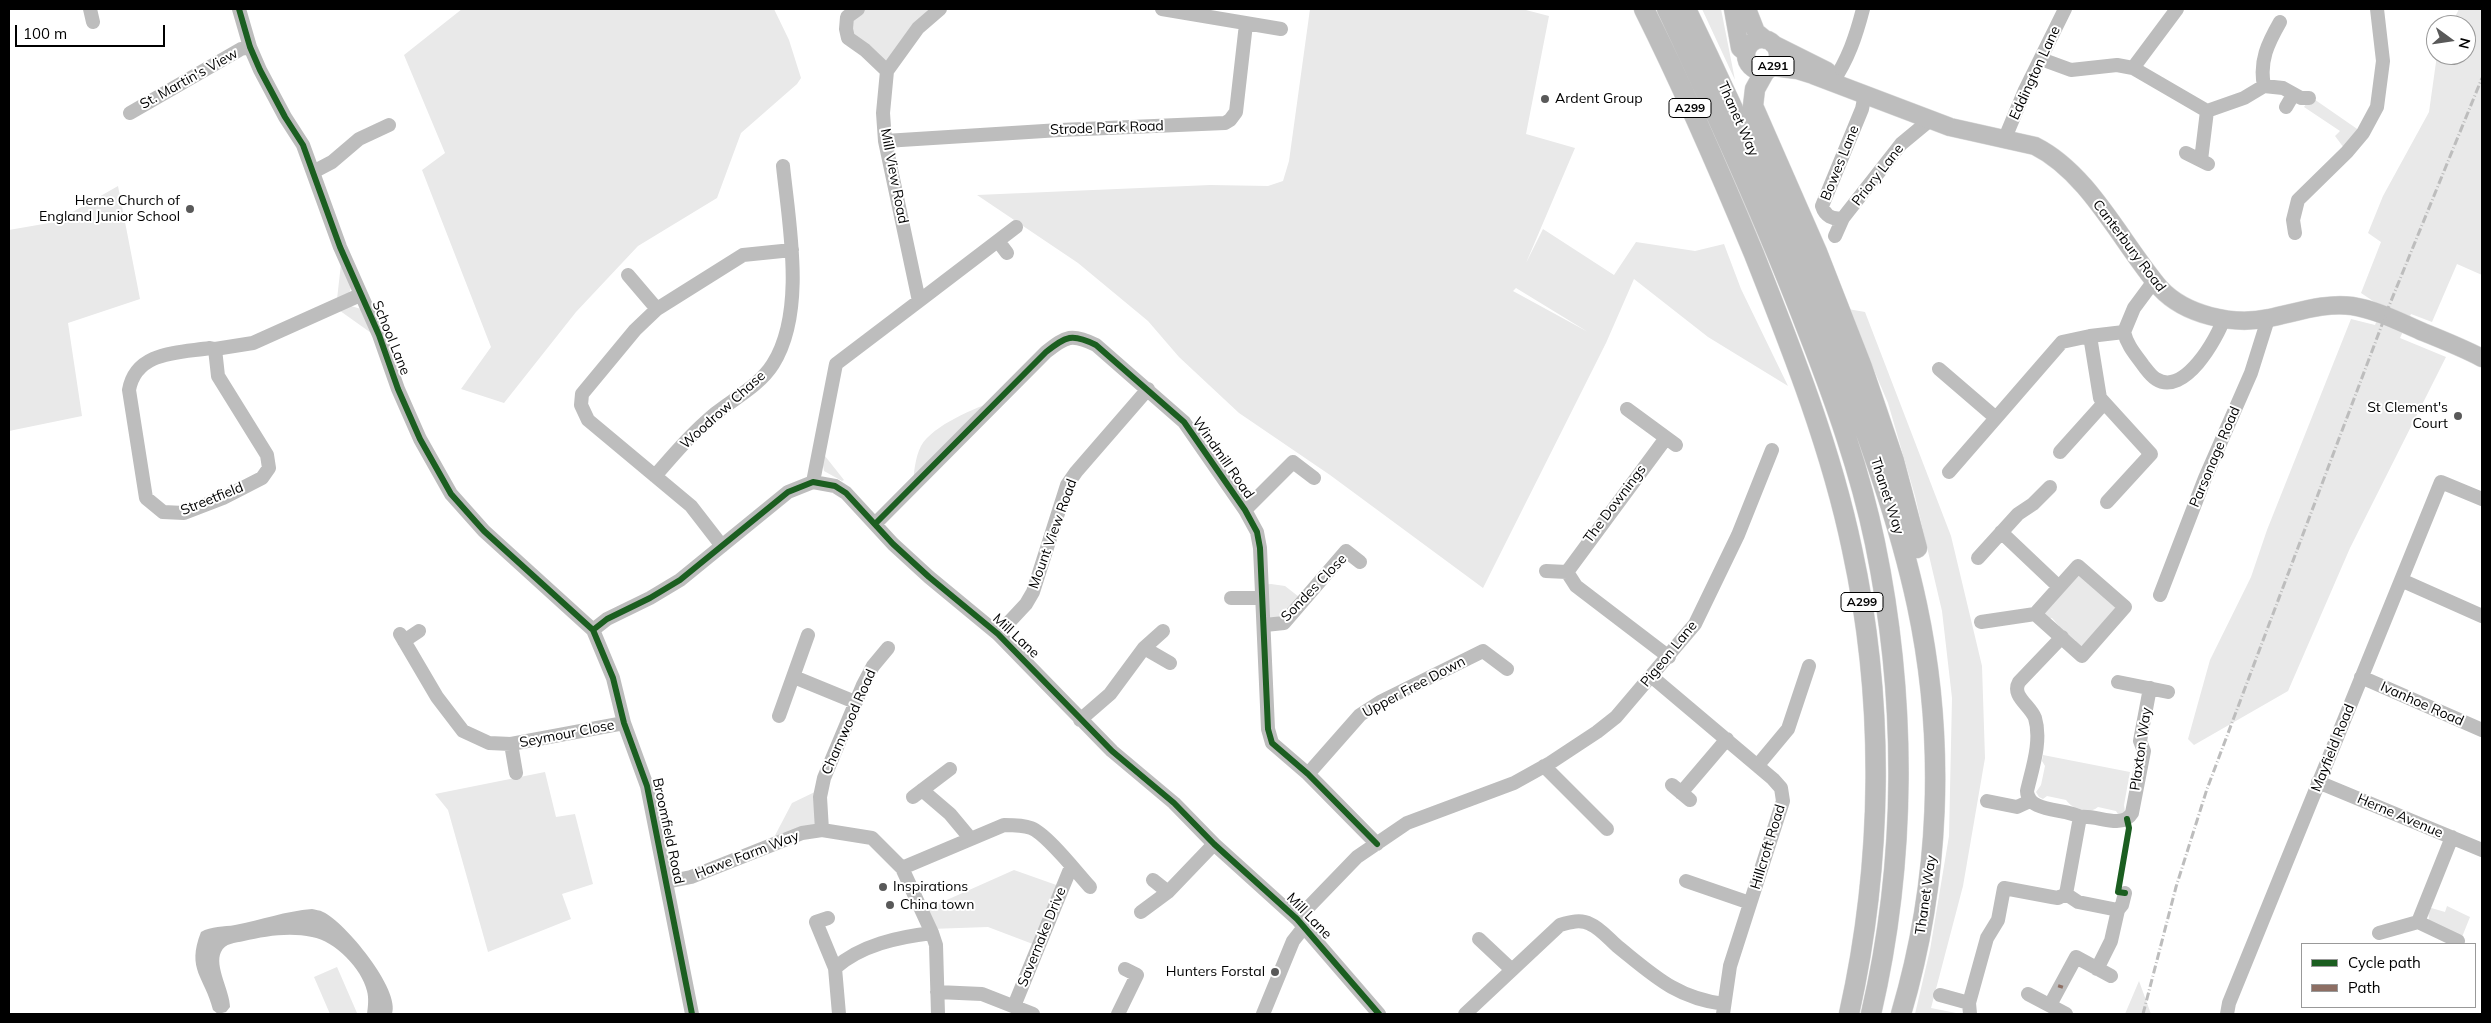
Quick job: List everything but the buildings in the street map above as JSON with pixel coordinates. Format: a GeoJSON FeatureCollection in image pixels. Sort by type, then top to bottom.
{"type":"FeatureCollection","features":[{"type":"Feature","properties":{"kind":"highway","name":"A299"},"geometry":{"type":"LineString","coordinates":[[1644,9],[1726,187],[1781,321],[1814,414],[1852,547],[1866,628],[1875,723],[1875,818],[1868,906],[1849,1014]]}},
{"type":"Feature","properties":{"kind":"highway","name":"Thanet Way"},"geometry":{"type":"LineString","coordinates":[[1666,9],[1727,135],[1800,309],[1849,444],[1875,543],[1891,638],[1896,693],[1899,764],[1898,825],[1888,926],[1871,1014]]}},
{"type":"Feature","properties":{"kind":"highway","name":"Thanet Way"},"geometry":{"type":"LineString","coordinates":[[1686,9],[1733,106],[1795,250],[1867,434],[1912,582],[1925,649],[1932,700],[1936,778],[1931,865],[1924,920],[1901,1014]]}},
{"type":"Feature","properties":{"kind":"highway","name":"A299"},"geometry":{"type":"LineString","coordinates":[[1769,69],[1755,88],[1753,106],[1817,252],[1862,367],[1902,488],[1922,569],[1939,676],[1932,700]]}},
{"type":"Feature","properties":{"kind":"highway"},"geometry":{"type":"LineString","coordinates":[[1693,147],[1704,155],[1726,187]]}},
{"type":"Feature","properties":{"kind":"main road","name":"A291"},"geometry":{"type":"LineString","coordinates":[[1732,9],[1740,48],[1746,53],[1751,67],[1769,69],[1778,55],[1769,42],[1756,32],[1747,9]]}},
{"type":"Feature","properties":{"kind":"main road","name":"A291"},"geometry":{"type":"LineString","coordinates":[[1746,53],[1755,41],[1769,42]]}},
{"type":"Feature","properties":{"kind":"main road","name":"Canterbury Road"},"geometry":{"type":"LineString","coordinates":[[1769,42],[1846,85]]}},
{"type":"Feature","properties":{"kind":"main road","name":"Canterbury Road"},"geometry":{"type":"LineString","coordinates":[[1769,69],[1797,70],[1846,85],[1950,127],[2035,146],[2050,154],[2064,165],[2082,184],[2154,281],[2168,297],[2180,304],[2224,318],[2268,319],[2318,308],[2352,306],[2401,321],[2482,358]]}},
{"type":"Feature","properties":{"kind":"street","name":"School Lane"},"geometry":{"type":"LineString","coordinates":[[238,9],[250,47],[284,117],[303,145],[340,247],[379,335],[398,389],[420,439],[452,494],[484,531],[593,630]]}},
{"type":"Feature","properties":{"kind":"street"},"geometry":{"type":"LineString","coordinates":[[858,9],[847,17],[846,29],[848,38],[865,50],[887,71],[918,28],[940,9]]}},
{"type":"Feature","properties":{"kind":"street"},"geometry":{"type":"LineString","coordinates":[[1162,9],[1281,30]]}},
{"type":"Feature","properties":{"kind":"street"},"geometry":{"type":"LineString","coordinates":[[1846,85],[1854,41],[1863,9]]}},
{"type":"Feature","properties":{"kind":"street","name":"Eddington Lane"},"geometry":{"type":"LineString","coordinates":[[2005,138],[2065,9]]}},
{"type":"Feature","properties":{"kind":"street"},"geometry":{"type":"LineString","coordinates":[[2133,68],[2177,9]]}},
{"type":"Feature","properties":{"kind":"street"},"geometry":{"type":"LineString","coordinates":[[2294,233],[2293,220],[2298,200],[2347,152],[2363,132],[2376,106],[2382,61],[2377,9]]}},
{"type":"Feature","properties":{"kind":"street"},"geometry":{"type":"LineString","coordinates":[[2264,86],[2261,72],[2262,58],[2281,22]]}},
{"type":"Feature","properties":{"kind":"street","name":"Strode Park Road"},"geometry":{"type":"LineString","coordinates":[[885,142],[1060,130],[1225,122],[1230,120],[1236,112],[1246,24]]}},
{"type":"Feature","properties":{"kind":"street","name":"St. Martin's View"},"geometry":{"type":"LineString","coordinates":[[130,113],[241,49],[250,47]]}},
{"type":"Feature","properties":{"kind":"street"},"geometry":{"type":"LineString","coordinates":[[2041,59],[2071,70],[2117,64],[2133,68],[2207,111],[2244,98],[2264,86],[2283,88],[2293,95],[2309,98]]}},
{"type":"Feature","properties":{"kind":"street","name":"Mill View Road"},"geometry":{"type":"LineString","coordinates":[[887,71],[883,113],[885,142],[919,301]]}},
{"type":"Feature","properties":{"kind":"street","name":"Bowes Lane"},"geometry":{"type":"LineString","coordinates":[[1843,218],[1834,219],[1827,216],[1822,206],[1862,109],[1846,85]]}},
{"type":"Feature","properties":{"kind":"street"},"geometry":{"type":"LineString","coordinates":[[2286,107],[2293,95]]}},
{"type":"Feature","properties":{"kind":"street"},"geometry":{"type":"LineString","coordinates":[[2186,153],[2205,162],[2207,111]]}},
{"type":"Feature","properties":{"kind":"street","name":"Priory Lane"},"geometry":{"type":"LineString","coordinates":[[1835,236],[1843,218],[1901,144],[1930,120]]}},
{"type":"Feature","properties":{"kind":"street"},"geometry":{"type":"LineString","coordinates":[[313,172],[332,162],[359,139],[389,125]]}},
{"type":"Feature","properties":{"kind":"street","name":"Woodrow Chase"},"geometry":{"type":"LineString","coordinates":[[655,476],[692,435],[716,413],[752,386],[773,364],[783,338],[792,300],[792,250],[783,166]]}},
{"type":"Feature","properties":{"kind":"street"},"geometry":{"type":"LineString","coordinates":[[593,630],[607,619],[650,598],[680,580],[788,492],[813,482],[836,364],[1016,227]]}},
{"type":"Feature","properties":{"kind":"street"},"geometry":{"type":"LineString","coordinates":[[998,241],[1007,253]]}},
{"type":"Feature","properties":{"kind":"street"},"geometry":{"type":"LineString","coordinates":[[722,546],[691,506],[588,420],[581,405],[582,394],[635,330],[657,309],[743,255],[792,250]]}},
{"type":"Feature","properties":{"kind":"street"},"geometry":{"type":"LineString","coordinates":[[628,275],[657,309]]}},
{"type":"Feature","properties":{"kind":"street"},"geometry":{"type":"LineString","coordinates":[[2154,281],[2134,308],[2124,332],[2129,347],[2156,379],[2168,382],[2184,377],[2199,361],[2216,337],[2224,318]]}},
{"type":"Feature","properties":{"kind":"street","name":"Streetfield"},"geometry":{"type":"LineString","coordinates":[[215,349],[218,376],[267,455],[269,468],[262,478],[223,498],[184,513],[163,512],[146,498],[129,390],[131,380],[141,364],[155,358],[210,348],[215,349],[253,343],[360,295]]}},
{"type":"Feature","properties":{"kind":"street","name":"Parsonage Road"},"geometry":{"type":"LineString","coordinates":[[2160,595],[2205,478],[2251,373],[2268,319]]}},
{"type":"Feature","properties":{"kind":"street"},"geometry":{"type":"LineString","coordinates":[[1949,472],[2062,342],[2124,332]]}},
{"type":"Feature","properties":{"kind":"street"},"geometry":{"type":"LineString","coordinates":[[2090,336],[2100,398],[2151,454],[2107,502]]}},
{"type":"Feature","properties":{"kind":"street","name":"Windmill Road"},"geometry":{"type":"LineString","coordinates":[[875,524],[1046,352],[1062,339],[1073,337],[1084,339],[1096,345],[1184,422],[1245,510],[1257,532],[1259,540],[1265,625],[1268,729],[1272,743],[1308,774],[1377,844]]}},
{"type":"Feature","properties":{"kind":"street"},"geometry":{"type":"LineString","coordinates":[[1939,369],[1996,418]]}},
{"type":"Feature","properties":{"kind":"street","name":"Mount View Road"},"geometry":{"type":"LineString","coordinates":[[998,634],[1026,604],[1033,592],[1067,485],[1076,472],[1148,389]]}},
{"type":"Feature","properties":{"kind":"street"},"geometry":{"type":"LineString","coordinates":[[2060,452],[2104,403]]}},
{"type":"Feature","properties":{"kind":"street","name":"The Downings"},"geometry":{"type":"LineString","coordinates":[[1567,572],[1671,441],[1628,410]]}},
{"type":"Feature","properties":{"kind":"street","name":"Pigeon Lane"},"geometry":{"type":"LineString","coordinates":[[1263,1014],[1301,923],[1337,876],[1357,857],[1407,823],[1514,783],[1597,732],[1616,717],[1695,624],[1749,511],[1772,450]]}},
{"type":"Feature","properties":{"kind":"street"},"geometry":{"type":"LineString","coordinates":[[1245,510],[1293,462],[1314,478]]}},
{"type":"Feature","properties":{"kind":"street","name":"Mill Lane"},"geometry":{"type":"LineString","coordinates":[[813,482],[835,486],[846,493],[929,577],[998,634],[1048,684],[1080,720],[1174,803],[1214,844],[1301,923],[1379,1014]]}},
{"type":"Feature","properties":{"kind":"street","name":"Mayfield Road"},"geometry":{"type":"LineString","coordinates":[[2227,1014],[2228,1004],[2441,482],[2482,499]]}},
{"type":"Feature","properties":{"kind":"street"},"geometry":{"type":"LineString","coordinates":[[1978,558],[2001,532],[2050,487]]}},
{"type":"Feature","properties":{"kind":"street"},"geometry":{"type":"LineString","coordinates":[[2001,532],[2059,587]]}},
{"type":"Feature","properties":{"kind":"street","name":"Sondes Close"},"geometry":{"type":"LineString","coordinates":[[1265,625],[1284,623],[1346,551],[1360,562]]}},
{"type":"Feature","properties":{"kind":"street"},"geometry":{"type":"LineString","coordinates":[[1982,622],[2036,614],[2078,566],[2125,607],[2082,656],[2036,614]]}},
{"type":"Feature","properties":{"kind":"street"},"geometry":{"type":"LineString","coordinates":[[1546,571],[1567,572],[1576,586],[1669,656]]}},
{"type":"Feature","properties":{"kind":"street"},"geometry":{"type":"LineString","coordinates":[[2401,580],[2482,616]]}},
{"type":"Feature","properties":{"kind":"street"},"geometry":{"type":"LineString","coordinates":[[1231,598],[1262,598]]}},
{"type":"Feature","properties":{"kind":"street","name":"Broomfield Road"},"geometry":{"type":"LineString","coordinates":[[593,630],[612,678],[624,723],[647,786],[692,1014]]}},
{"type":"Feature","properties":{"kind":"street","name":"Seymour Close"},"geometry":{"type":"LineString","coordinates":[[419,631],[402,637],[437,697],[463,731],[489,743],[511,744],[624,723]]}},
{"type":"Feature","properties":{"kind":"street"},"geometry":{"type":"LineString","coordinates":[[1080,720],[1110,694],[1144,648],[1163,631]]}},
{"type":"Feature","properties":{"kind":"street"},"geometry":{"type":"LineString","coordinates":[[779,716],[808,635]]}},
{"type":"Feature","properties":{"kind":"street"},"geometry":{"type":"LineString","coordinates":[[1987,801],[2017,807],[2030,801],[2027,791],[2037,739],[2037,725],[2029,707],[2018,696],[2017,686],[2062,637]]}},
{"type":"Feature","properties":{"kind":"street","name":"Charnwood Road"},"geometry":{"type":"LineString","coordinates":[[822,830],[820,797],[824,778],[872,666],[888,648]]}},
{"type":"Feature","properties":{"kind":"street"},"geometry":{"type":"LineString","coordinates":[[1144,648],[1170,663]]}},
{"type":"Feature","properties":{"kind":"street","name":"Upper Free Down"},"geometry":{"type":"LineString","coordinates":[[1308,774],[1360,715],[1380,702],[1482,651],[1507,669]]}},
{"type":"Feature","properties":{"kind":"street"},"geometry":{"type":"LineString","coordinates":[[1758,765],[1788,729],[1810,666]]}},
{"type":"Feature","properties":{"kind":"street","name":"Hillcroft Road"},"geometry":{"type":"LineString","coordinates":[[1652,676],[1758,765],[1781,788],[1783,801],[1730,966],[1724,1009]]}},
{"type":"Feature","properties":{"kind":"street"},"geometry":{"type":"LineString","coordinates":[[794,677],[856,702]]}},
{"type":"Feature","properties":{"kind":"street","name":"Ivanhoe Road"},"geometry":{"type":"LineString","coordinates":[[2362,677],[2482,730]]}},
{"type":"Feature","properties":{"kind":"street","name":"Plaxton Way"},"geometry":{"type":"LineString","coordinates":[[2118,682],[2168,692]]}},
{"type":"Feature","properties":{"kind":"street","name":"Plaxton Way"},"geometry":{"type":"LineString","coordinates":[[2030,801],[2035,805],[2080,817],[2087,816],[2120,822],[2130,816],[2144,751],[2140,741],[2150,688]]}},
{"type":"Feature","properties":{"kind":"street"},"geometry":{"type":"LineString","coordinates":[[1681,793],[1726,740]]}},
{"type":"Feature","properties":{"kind":"street","name":"Seymour Close"},"geometry":{"type":"LineString","coordinates":[[511,744],[516,773]]}},
{"type":"Feature","properties":{"kind":"street"},"geometry":{"type":"LineString","coordinates":[[1544,766],[1607,829]]}},
{"type":"Feature","properties":{"kind":"street"},"geometry":{"type":"LineString","coordinates":[[950,769],[917,794],[950,814],[970,838]]}},
{"type":"Feature","properties":{"kind":"street","name":"Herne Avenue"},"geometry":{"type":"LineString","coordinates":[[2318,782],[2482,850]]}},
{"type":"Feature","properties":{"kind":"street"},"geometry":{"type":"LineString","coordinates":[[2066,894],[2080,817]]}},
{"type":"Feature","properties":{"kind":"street","name":"Savernake Drive"},"geometry":{"type":"LineString","coordinates":[[902,868],[1004,825],[1031,828],[1042,835],[1090,887]]}},
{"type":"Feature","properties":{"kind":"street","name":"Hawe Farm Way"},"geometry":{"type":"LineString","coordinates":[[666,882],[691,877],[802,833],[822,830],[872,838],[902,868],[932,933],[936,945],[938,1014]]}},
{"type":"Feature","properties":{"kind":"street"},"geometry":{"type":"LineString","coordinates":[[2418,922],[2452,838]]}},
{"type":"Feature","properties":{"kind":"street"},"geometry":{"type":"LineString","coordinates":[[1141,912],[1168,892],[1214,844]]}},
{"type":"Feature","properties":{"kind":"street","name":"Savernake Drive"},"geometry":{"type":"LineString","coordinates":[[1014,1006],[1071,868]]}},
{"type":"Feature","properties":{"kind":"street"},"geometry":{"type":"LineString","coordinates":[[1153,880],[1168,892]]}},
{"type":"Feature","properties":{"kind":"street"},"geometry":{"type":"LineString","coordinates":[[1686,882],[1750,903]]}},
{"type":"Feature","properties":{"kind":"street"},"geometry":{"type":"LineString","coordinates":[[1940,995],[1969,1009],[1987,938],[1998,920],[2004,888],[2058,898],[2066,894]]}},
{"type":"Feature","properties":{"kind":"street"},"geometry":{"type":"LineString","coordinates":[[2097,968],[2111,941],[2118,910],[2122,905],[2125,893]]}},
{"type":"Feature","properties":{"kind":"street"},"geometry":{"type":"LineString","coordinates":[[2066,894],[2078,902],[2118,910]]}},
{"type":"Feature","properties":{"kind":"street"},"geometry":{"type":"LineString","coordinates":[[828,918],[816,922],[835,968],[839,1014]]}},
{"type":"Feature","properties":{"kind":"street"},"geometry":{"type":"LineString","coordinates":[[1465,1014],[1560,925],[1576,921],[1590,924],[1646,970],[1682,994],[1724,1009]]}},
{"type":"Feature","properties":{"kind":"street"},"geometry":{"type":"LineString","coordinates":[[2380,933],[2418,922],[2458,941]]}},
{"type":"Feature","properties":{"kind":"street"},"geometry":{"type":"LineString","coordinates":[[835,968],[849,956],[885,942],[932,933]]}},
{"type":"Feature","properties":{"kind":"street"},"geometry":{"type":"LineString","coordinates":[[1479,939],[1512,970]]}},
{"type":"Feature","properties":{"kind":"street"},"geometry":{"type":"LineString","coordinates":[[2050,1006],[2076,957],[2111,976]]}},
{"type":"Feature","properties":{"kind":"street"},"geometry":{"type":"LineString","coordinates":[[1118,1014],[1137,975],[1125,970]]}},
{"type":"Feature","properties":{"kind":"street"},"geometry":{"type":"LineString","coordinates":[[937,992],[982,994],[1033,1014]]}},
{"type":"Feature","properties":{"kind":"street"},"geometry":{"type":"LineString","coordinates":[[2028,994],[2066,1014]]}},
{"type":"Feature","properties":{"kind":"shaded area"},"geometry":{"type":"Polygon","coordinates":[[[462,9],[774,9],[789,40],[801,78],[797,84],[741,133],[717,198],[638,246],[576,312],[504,403],[461,389],[491,347],[422,170],[445,153],[404,55],[462,9]]]}},
{"type":"Feature","properties":{"kind":"shaded area"},"geometry":{"type":"Polygon","coordinates":[[[858,9],[940,9],[887,71],[848,38],[847,17],[858,9]]]}},
{"type":"Feature","properties":{"kind":"shaded area"},"geometry":{"type":"Polygon","coordinates":[[[1310,9],[1522,9],[1549,16],[1526,134],[1575,148],[1526,263],[1543,229],[1614,275],[1636,242],[1695,251],[1724,244],[1741,289],[1788,386],[1708,337],[1634,279],[1606,343],[1483,588],[1330,475],[1239,413],[1179,357],[1148,321],[1078,263],[977,195],[1210,185],[1268,186],[1283,181],[1289,161],[1310,9]],[[1516,288],[1513,291],[1588,332],[1516,288]]]}},
{"type":"Feature","properties":{"kind":"shaded area"},"geometry":{"type":"Polygon","coordinates":[[[1702,9],[1721,9],[1735,80],[1702,9]]]}},
{"type":"Feature","properties":{"kind":"shaded area"},"geometry":{"type":"Polygon","coordinates":[[[2459,9],[2482,9],[2482,275],[2457,264],[2432,322],[2411,314],[2400,338],[2446,357],[2350,548],[2288,691],[2194,745],[2188,739],[2210,660],[2251,577],[2267,530],[2351,319],[2375,325],[2382,307],[2361,293],[2381,242],[2368,233],[2383,196],[2429,112],[2436,65],[2476,65],[2476,15],[2456,15],[2459,9]]]}},
{"type":"Feature","properties":{"kind":"shaded area"},"geometry":{"type":"Polygon","coordinates":[[[2311,97],[2363,133],[2347,152],[2335,136],[2340,131],[2304,107],[2311,97]]]}},
{"type":"Feature","properties":{"kind":"shaded area"},"geometry":{"type":"Polygon","coordinates":[[[118,186],[140,299],[68,323],[82,416],[9,431],[9,230],[55,222],[118,186]]]}},
{"type":"Feature","properties":{"kind":"shaded area"},"geometry":{"type":"Polygon","coordinates":[[[341,264],[351,287],[349,294],[351,306],[361,309],[374,335],[336,308],[341,264]]]}},
{"type":"Feature","properties":{"kind":"shaded area"},"geometry":{"type":"Polygon","coordinates":[[[1848,309],[1865,312],[1951,536],[1982,666],[1985,758],[1963,886],[1931,1008],[1961,1014],[1915,1014],[1930,950],[1949,836],[1952,698],[1942,611],[1915,496],[1888,403],[1848,309]]]}},
{"type":"Feature","properties":{"kind":"shaded area"},"geometry":{"type":"Polygon","coordinates":[[[998,400],[913,485],[917,455],[927,438],[955,418],[998,400]]]}},
{"type":"Feature","properties":{"kind":"shaded area"},"geometry":{"type":"Polygon","coordinates":[[[825,456],[844,480],[842,481],[824,471],[822,460],[825,456]]]}},
{"type":"Feature","properties":{"kind":"shaded area"},"geometry":{"type":"Polygon","coordinates":[[[2079,566],[2125,607],[2082,656],[2075,650],[2076,641],[2070,636],[2058,634],[2059,626],[2052,618],[2043,621],[2036,614],[2079,566]]]}},
{"type":"Feature","properties":{"kind":"shaded area"},"geometry":{"type":"Polygon","coordinates":[[[1261,585],[1285,586],[1303,600],[1284,623],[1265,625],[1261,585]]]}},
{"type":"Feature","properties":{"kind":"shaded area"},"geometry":{"type":"Polygon","coordinates":[[[2043,755],[2130,772],[2124,805],[2125,812],[2119,816],[2116,811],[2098,807],[2086,811],[2077,809],[2066,800],[2047,796],[2043,799],[2039,797],[2036,792],[2041,785],[2045,766],[2042,761],[2043,755]]]}},
{"type":"Feature","properties":{"kind":"shaded area"},"geometry":{"type":"Polygon","coordinates":[[[545,772],[556,817],[575,814],[593,884],[562,894],[571,919],[488,952],[448,810],[435,794],[545,772]]]}},
{"type":"Feature","properties":{"kind":"shaded area"},"geometry":{"type":"Polygon","coordinates":[[[821,789],[822,830],[770,845],[792,803],[821,789]]]}},
{"type":"Feature","properties":{"kind":"shaded area"},"geometry":{"type":"Polygon","coordinates":[[[1014,870],[1062,887],[1038,946],[988,927],[930,929],[922,911],[1014,870]]]}},
{"type":"Feature","properties":{"kind":"shaded area"},"geometry":{"type":"Polygon","coordinates":[[[2447,906],[2470,917],[2462,937],[2429,921],[2428,907],[2445,912],[2447,906]]]}},
{"type":"Feature","properties":{"kind":"shaded area"},"geometry":{"type":"Polygon","coordinates":[[[312,909],[322,911],[333,918],[357,942],[380,974],[388,989],[393,1003],[392,1014],[367,1014],[367,991],[360,974],[346,957],[330,944],[321,940],[295,935],[260,938],[234,943],[225,947],[221,952],[219,964],[230,1007],[226,1012],[218,1014],[213,1010],[196,965],[195,956],[201,932],[312,909]]]}},
{"type":"Feature","properties":{"kind":"shaded area"},"geometry":{"type":"Polygon","coordinates":[[[337,967],[357,1013],[330,1014],[314,977],[337,967]]]}},
{"type":"Feature","properties":{"kind":"shaded area"},"geometry":{"type":"Polygon","coordinates":[[[2139,981],[2151,1014],[2125,1014],[2139,981]]]}},
{"type":"Feature","properties":{"kind":"railway"},"geometry":{"type":"LineString","coordinates":[[2143,1014],[2176,887],[2207,789],[2389,306],[2482,78]]}},
{"type":"Feature","properties":{"kind":"cycle path"},"geometry":{"type":"LineString","coordinates":[[239,9],[250,47],[260,70],[285,117],[303,145],[340,247],[379,335],[398,389],[420,439],[451,494],[484,531],[593,630],[613,678],[624,723],[647,786],[692,1014]]}},
{"type":"Feature","properties":{"kind":"cycle path"},"geometry":{"type":"LineString","coordinates":[[875,524],[1046,352],[1059,342],[1070,338],[1081,339],[1096,345],[1184,422],[1245,510],[1257,532],[1260,548],[1268,729],[1272,743],[1308,774],[1377,844]]}},
{"type":"Feature","properties":{"kind":"cycle path"},"geometry":{"type":"LineString","coordinates":[[593,630],[607,619],[650,598],[680,580],[788,492],[813,482],[835,486],[846,493],[893,544],[929,577],[998,634],[1112,751],[1174,803],[1214,844],[1297,919],[1379,1014]]}},
{"type":"Feature","properties":{"kind":"cycle path"},"geometry":{"type":"LineString","coordinates":[[2125,893],[2118,892],[2129,828],[2127,819]]}},
{"type":"Feature","properties":{"kind":"place","name":"Ardent Group"},"geometry":{"type":"Point","coordinates":[1545,99]}},
{"type":"Feature","properties":{"kind":"place","name":"Herne Church of England Junior School"},"geometry":{"type":"Point","coordinates":[190,209]}},
{"type":"Feature","properties":{"kind":"place","name":"St Clement's Court"},"geometry":{"type":"Point","coordinates":[2458,416]}},
{"type":"Feature","properties":{"kind":"place","name":"Inspirations"},"geometry":{"type":"Point","coordinates":[883,887]}},
{"type":"Feature","properties":{"kind":"place","name":"China town"},"geometry":{"type":"Point","coordinates":[890,905]}},
{"type":"Feature","properties":{"kind":"place","name":"Hunters Forstal"},"geometry":{"type":"Point","coordinates":[1275,972]}}]}
